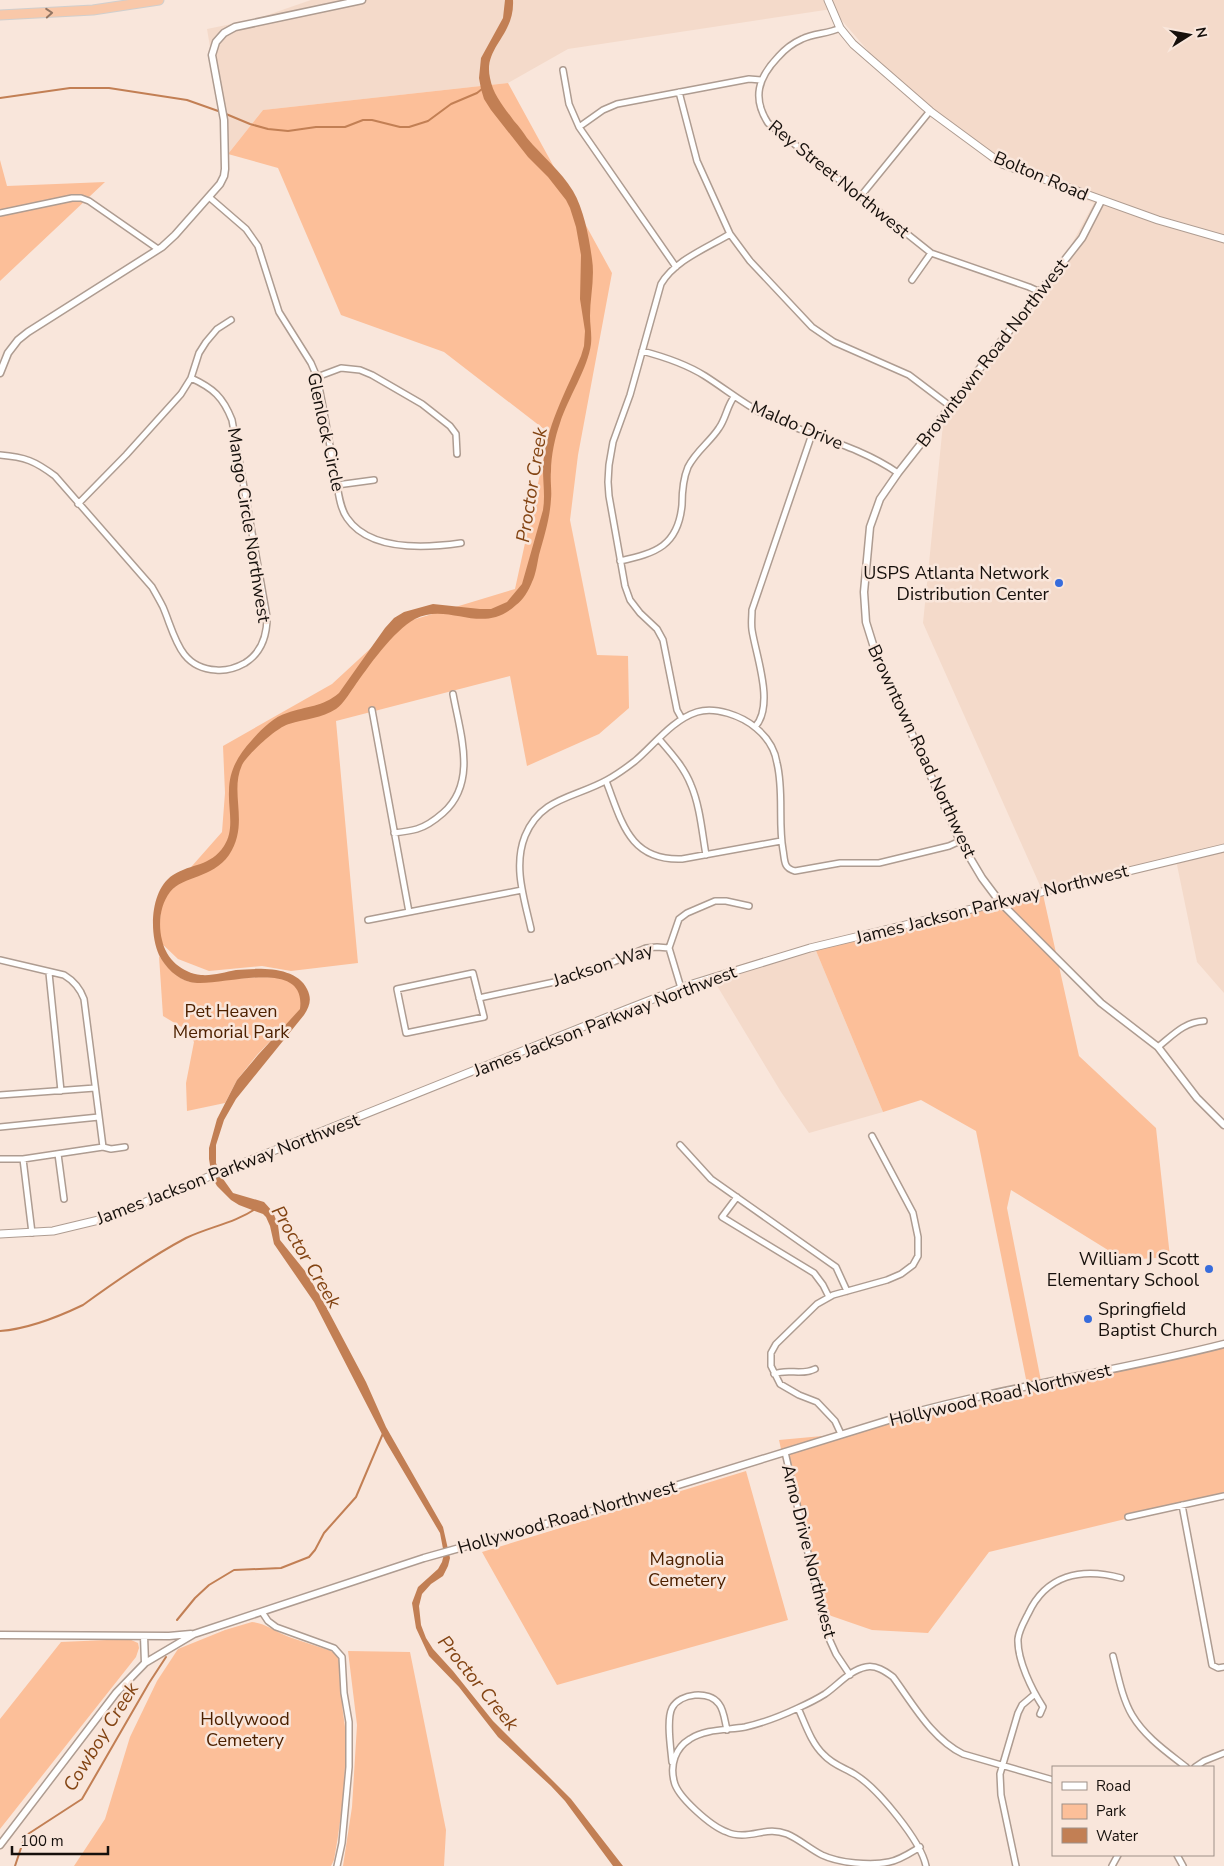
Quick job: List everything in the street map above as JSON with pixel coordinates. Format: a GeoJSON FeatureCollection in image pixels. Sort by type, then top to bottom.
{"type":"FeatureCollection","features":[{"type":"Feature","properties":{"kind":"highway"},"geometry":{"type":"LineString","coordinates":[[0,15],[93,10],[159,0]]}},
{"type":"Feature","properties":{"kind":"main road","name":"Bolton Road"},"geometry":{"type":"LineString","coordinates":[[828,0],[840,28],[853,44],[930,111],[1002,164],[1101,201],[1224,239]]}},
{"type":"Feature","properties":{"kind":"main road","name":"James Jackson Parkway Northwest"},"geometry":{"type":"LineString","coordinates":[[0,1234],[32,1233],[72,1227],[103,1219],[607,1017],[682,988],[749,966],[810,948],[1224,848]]}},
{"type":"Feature","properties":{"kind":"street"},"geometry":{"type":"LineString","coordinates":[[0,374],[8,354],[18,340],[158,250],[220,184],[225,169],[224,120],[212,55],[216,42],[224,32],[362,0]]}},
{"type":"Feature","properties":{"kind":"street"},"geometry":{"type":"LineString","coordinates":[[579,127],[603,110],[617,104],[749,79],[761,80],[774,61],[795,42],[840,28]]}},
{"type":"Feature","properties":{"kind":"street"},"geometry":{"type":"LineString","coordinates":[[563,70],[569,104],[579,127],[676,266]]}},
{"type":"Feature","properties":{"kind":"street","name":"Rey Street Northwest"},"geometry":{"type":"LineString","coordinates":[[761,80],[758,92],[759,103],[762,114],[768,123],[931,253],[1029,286],[1040,292]]}},
{"type":"Feature","properties":{"kind":"street"},"geometry":{"type":"LineString","coordinates":[[679,92],[696,161],[730,234],[750,261],[812,327],[834,342],[909,375],[950,406]]}},
{"type":"Feature","properties":{"kind":"street"},"geometry":{"type":"LineString","coordinates":[[860,197],[930,111]]}},
{"type":"Feature","properties":{"kind":"street","name":"Glenlock Circle"},"geometry":{"type":"LineString","coordinates":[[208,197],[246,229],[258,246],[279,312],[311,363],[317,377],[337,486],[347,518],[356,528],[370,537],[394,544],[410,547],[461,543]]}},
{"type":"Feature","properties":{"kind":"street"},"geometry":{"type":"LineString","coordinates":[[0,213],[72,198],[81,198],[89,201],[158,250]]}},
{"type":"Feature","properties":{"kind":"street","name":"Browntown Road Northwest"},"geometry":{"type":"LineString","coordinates":[[1101,201],[1082,238],[880,498],[870,527],[864,592],[866,622],[876,654],[960,841],[982,878],[1000,902],[1101,1003],[1158,1047],[1197,1098],[1224,1125]]}},
{"type":"Feature","properties":{"kind":"street"},"geometry":{"type":"LineString","coordinates":[[682,719],[677,710],[663,640],[657,629],[640,613],[630,600],[625,586],[609,496],[609,465],[613,442],[630,396],[661,284],[666,275],[676,266],[730,234]]}},
{"type":"Feature","properties":{"kind":"street"},"geometry":{"type":"LineString","coordinates":[[912,280],[931,253]]}},
{"type":"Feature","properties":{"kind":"street"},"geometry":{"type":"LineString","coordinates":[[78,504],[126,455],[181,394],[191,378],[199,354],[206,342],[217,329],[231,320]]}},
{"type":"Feature","properties":{"kind":"street","name":"Maldo Drive"},"geometry":{"type":"LineString","coordinates":[[642,351],[666,357],[688,366],[769,417],[868,455],[898,473]]}},
{"type":"Feature","properties":{"kind":"street"},"geometry":{"type":"LineString","coordinates":[[317,377],[341,368],[360,370],[372,375],[422,404],[450,426],[456,434],[457,454]]}},
{"type":"Feature","properties":{"kind":"street","name":"Mango Circle Northwest"},"geometry":{"type":"LineString","coordinates":[[0,454],[18,456],[38,464],[55,476],[152,587],[163,606],[177,645],[188,659],[204,668],[223,670],[241,665],[256,654],[265,637],[267,617],[232,420],[226,406],[217,394],[206,384],[191,378]]}},
{"type":"Feature","properties":{"kind":"street"},"geometry":{"type":"LineString","coordinates":[[620,561],[653,552],[663,546],[673,536],[680,519],[683,486],[688,468],[698,452],[720,427],[734,396]]}},
{"type":"Feature","properties":{"kind":"street"},"geometry":{"type":"LineString","coordinates":[[755,727],[763,716],[764,699],[751,627],[752,610],[812,434]]}},
{"type":"Feature","properties":{"kind":"street"},"geometry":{"type":"LineString","coordinates":[[337,486],[374,480]]}},
{"type":"Feature","properties":{"kind":"street"},"geometry":{"type":"LineString","coordinates":[[394,833],[418,828],[435,820],[450,807],[460,790],[464,775],[465,759],[453,694]]}},
{"type":"Feature","properties":{"kind":"street"},"geometry":{"type":"LineString","coordinates":[[372,710],[409,912]]}},
{"type":"Feature","properties":{"kind":"street"},"geometry":{"type":"LineString","coordinates":[[531,929],[519,870],[520,853],[525,835],[534,820],[558,799],[606,781],[633,762],[682,719],[697,712],[715,710],[738,717],[755,727],[769,743],[778,764],[781,841],[786,865],[790,869],[795,871],[840,863],[879,863],[949,846],[960,841]]}},
{"type":"Feature","properties":{"kind":"street"},"geometry":{"type":"LineString","coordinates":[[659,739],[680,764],[691,784],[706,854]]}},
{"type":"Feature","properties":{"kind":"street"},"geometry":{"type":"LineString","coordinates":[[606,781],[624,830],[641,849],[654,856],[670,860],[781,841]]}},
{"type":"Feature","properties":{"kind":"street"},"geometry":{"type":"LineString","coordinates":[[368,920],[522,890]]}},
{"type":"Feature","properties":{"kind":"street"},"geometry":{"type":"LineString","coordinates":[[682,988],[669,948],[676,925],[680,920],[687,913],[715,901],[726,901],[750,906]]}},
{"type":"Feature","properties":{"kind":"street","name":"Jackson Way"},"geometry":{"type":"LineString","coordinates":[[479,998],[578,977],[646,948],[669,948]]}},
{"type":"Feature","properties":{"kind":"street"},"geometry":{"type":"LineString","coordinates":[[0,960],[64,975],[80,988],[84,999],[103,1147]]}},
{"type":"Feature","properties":{"kind":"street"},"geometry":{"type":"LineString","coordinates":[[49,972],[61,1091]]}},
{"type":"Feature","properties":{"kind":"street"},"geometry":{"type":"LineString","coordinates":[[473,973],[479,998],[484,1017],[406,1033],[397,989],[473,973]]}},
{"type":"Feature","properties":{"kind":"street"},"geometry":{"type":"LineString","coordinates":[[1158,1047],[1185,1025],[1194,1022],[1204,1022]]}},
{"type":"Feature","properties":{"kind":"street"},"geometry":{"type":"LineString","coordinates":[[0,1095],[95,1088]]}},
{"type":"Feature","properties":{"kind":"street"},"geometry":{"type":"LineString","coordinates":[[0,1127],[99,1117]]}},
{"type":"Feature","properties":{"kind":"street"},"geometry":{"type":"LineString","coordinates":[[841,1434],[836,1421],[817,1402],[799,1395],[780,1384],[771,1366],[771,1354],[776,1344],[817,1304],[829,1297],[901,1274],[913,1265],[918,1256],[918,1237],[913,1213],[872,1136]]}},
{"type":"Feature","properties":{"kind":"street"},"geometry":{"type":"LineString","coordinates":[[680,1145],[711,1178],[836,1267],[847,1292]]}},
{"type":"Feature","properties":{"kind":"street"},"geometry":{"type":"LineString","coordinates":[[0,1159],[23,1159],[103,1147],[111,1149],[125,1147]]}},
{"type":"Feature","properties":{"kind":"street"},"geometry":{"type":"LineString","coordinates":[[58,1154],[64,1199]]}},
{"type":"Feature","properties":{"kind":"street"},"geometry":{"type":"LineString","coordinates":[[23,1159],[32,1233]]}},
{"type":"Feature","properties":{"kind":"street"},"geometry":{"type":"LineString","coordinates":[[737,1197],[722,1217],[814,1273],[829,1297]]}},
{"type":"Feature","properties":{"kind":"street","name":"Hollywood Road Northwest"},"geometry":{"type":"LineString","coordinates":[[0,1845],[116,1693],[145,1662],[194,1634],[377,1573],[610,1506],[943,1404],[1164,1360],[1224,1344]]}},
{"type":"Feature","properties":{"kind":"street"},"geometry":{"type":"LineString","coordinates":[[774,1374],[784,1370],[805,1373],[815,1369]]}},
{"type":"Feature","properties":{"kind":"street","name":"Arno Drive Northwest"},"geometry":{"type":"LineString","coordinates":[[785,1452],[826,1632],[836,1654],[850,1675]]}},
{"type":"Feature","properties":{"kind":"street"},"geometry":{"type":"LineString","coordinates":[[1128,1517],[1224,1496]]}},
{"type":"Feature","properties":{"kind":"street"},"geometry":{"type":"LineString","coordinates":[[1182,1505],[1212,1665],[1218,1668],[1224,1666]]}},
{"type":"Feature","properties":{"kind":"street"},"geometry":{"type":"LineString","coordinates":[[1040,1714],[1043,1707],[1035,1694],[1019,1651],[1018,1640],[1020,1630],[1026,1617],[1041,1593],[1068,1576],[1097,1572],[1121,1578]]}},
{"type":"Feature","properties":{"kind":"street"},"geometry":{"type":"LineString","coordinates":[[262,1612],[276,1628],[334,1648],[342,1657],[349,1758],[342,1844],[337,1866]]}},
{"type":"Feature","properties":{"kind":"street"},"geometry":{"type":"LineString","coordinates":[[0,1635],[144,1636],[194,1634]]}},
{"type":"Feature","properties":{"kind":"street"},"geometry":{"type":"LineString","coordinates":[[144,1636],[145,1662]]}},
{"type":"Feature","properties":{"kind":"street"},"geometry":{"type":"LineString","coordinates":[[1113,1656],[1126,1703],[1138,1724],[1150,1738],[1185,1766]]}},
{"type":"Feature","properties":{"kind":"street"},"geometry":{"type":"LineString","coordinates":[[672,1765],[679,1749],[690,1739],[703,1733],[762,1722],[798,1708],[824,1694],[858,1670],[876,1667],[886,1671],[893,1678],[946,1744],[964,1754],[1052,1780]]}},
{"type":"Feature","properties":{"kind":"street"},"geometry":{"type":"LineString","coordinates":[[1016,1866],[1001,1795],[1000,1774],[1018,1713],[1022,1705],[1035,1694]]}},
{"type":"Feature","properties":{"kind":"street"},"geometry":{"type":"LineString","coordinates":[[727,1730],[721,1707],[714,1698],[701,1695],[679,1700],[672,1706],[670,1714],[674,1783],[681,1797],[717,1827],[728,1832],[743,1835],[766,1830],[779,1831],[790,1835],[823,1856],[850,1862],[889,1862],[901,1858],[920,1847]]}},
{"type":"Feature","properties":{"kind":"street"},"geometry":{"type":"LineString","coordinates":[[798,1708],[814,1743],[822,1754],[833,1764],[856,1775],[870,1786],[920,1847],[926,1866]]}},
{"type":"Feature","properties":{"kind":"street"},"geometry":{"type":"LineString","coordinates":[[1197,1766],[1204,1761],[1224,1754]]}},
{"type":"Feature","properties":{"kind":"shaded area"},"geometry":{"type":"Polygon","coordinates":[[[311,0],[1224,0],[1224,993],[1197,962],[1176,860],[1042,890],[923,623],[943,424],[1038,306],[1094,203],[990,161],[894,81],[832,9],[568,49],[508,83],[263,110],[228,154],[207,29],[256,19],[311,0]]]}},
{"type":"Feature","properties":{"kind":"shaded area"},"geometry":{"type":"Polygon","coordinates":[[[814,946],[883,1112],[809,1133],[781,1092],[710,974],[779,953],[814,946]]]}},
{"type":"Feature","properties":{"kind":"green space"},"geometry":{"type":"Polygon","coordinates":[[[508,83],[612,273],[578,455],[570,520],[597,655],[628,656],[629,708],[599,734],[527,766],[510,676],[336,721],[358,963],[291,971],[262,966],[209,971],[178,959],[158,940],[162,900],[222,832],[225,793],[223,746],[332,684],[396,625],[515,589],[549,433],[444,352],[341,315],[278,168],[228,154],[263,110],[508,83]]]}},
{"type":"Feature","properties":{"kind":"green space"},"geometry":{"type":"Polygon","coordinates":[[[0,160],[7,186],[105,182],[0,281],[0,160]]]}},
{"type":"Feature","properties":{"kind":"green space"},"geometry":{"type":"Polygon","coordinates":[[[1042,890],[1079,1056],[1156,1128],[1170,1257],[1124,1260],[1011,1190],[1007,1208],[1041,1381],[1090,1373],[1224,1340],[1224,1493],[1179,1506],[989,1552],[928,1633],[872,1630],[817,1611],[779,1440],[844,1434],[1029,1394],[976,1131],[921,1100],[883,1112],[814,946],[1042,890]]]}},
{"type":"Feature","properties":{"kind":"green space","name":"Pet Heaven Memorial Park"},"geometry":{"type":"Polygon","coordinates":[[[159,956],[169,969],[186,981],[202,982],[259,977],[273,978],[294,984],[300,992],[301,1009],[257,1055],[237,1080],[225,1103],[187,1111],[186,1083],[194,1042],[188,1031],[163,1016],[159,956]]]}},
{"type":"Feature","properties":{"kind":"green space","name":"Magnolia Cemetery"},"geometry":{"type":"Polygon","coordinates":[[[746,1471],[788,1620],[557,1685],[482,1552],[746,1471]]]}},
{"type":"Feature","properties":{"kind":"green space","name":"Hollywood Cemetery"},"geometry":{"type":"Polygon","coordinates":[[[252,1622],[334,1652],[340,1663],[345,1727],[345,1761],[339,1827],[334,1860],[331,1866],[74,1866],[105,1819],[130,1737],[157,1681],[178,1649],[225,1630],[252,1622]]]}},
{"type":"Feature","properties":{"kind":"green space"},"geometry":{"type":"Polygon","coordinates":[[[129,1639],[138,1643],[139,1648],[136,1657],[0,1829],[0,1719],[61,1642],[129,1639]]]}},
{"type":"Feature","properties":{"kind":"green space"},"geometry":{"type":"Polygon","coordinates":[[[348,1651],[410,1652],[446,1830],[444,1866],[343,1866],[352,1807],[357,1725],[348,1651]]]}},
{"type":"Feature","properties":{"kind":"water"},"geometry":{"type":"Polygon","coordinates":[[[505,0],[513,0],[512,12],[505,32],[491,58],[489,67],[491,84],[499,101],[527,138],[563,177],[573,191],[586,224],[593,266],[590,316],[591,344],[586,363],[564,413],[555,440],[551,465],[549,513],[533,579],[521,600],[503,614],[491,618],[478,619],[440,614],[415,619],[390,641],[344,702],[336,709],[284,726],[250,754],[242,765],[239,776],[237,787],[238,832],[229,855],[215,869],[183,882],[170,892],[162,909],[160,928],[164,947],[171,959],[181,968],[194,974],[205,975],[245,969],[276,970],[294,976],[302,981],[307,989],[310,1002],[308,1009],[236,1099],[224,1120],[216,1145],[216,1163],[221,1176],[233,1193],[264,1202],[273,1212],[278,1225],[280,1240],[305,1271],[322,1299],[366,1382],[386,1427],[443,1527],[450,1558],[448,1566],[443,1576],[431,1584],[422,1594],[419,1606],[421,1625],[426,1638],[493,1721],[571,1799],[623,1866],[613,1866],[565,1801],[498,1737],[459,1687],[429,1656],[416,1628],[412,1603],[418,1587],[438,1569],[442,1562],[444,1554],[440,1533],[386,1442],[314,1302],[274,1244],[266,1217],[231,1200],[217,1186],[212,1177],[209,1148],[217,1119],[237,1080],[300,1009],[298,992],[290,983],[276,978],[203,983],[185,980],[172,972],[159,955],[153,924],[156,901],[165,882],[180,871],[213,858],[224,846],[230,826],[229,784],[233,770],[242,751],[263,728],[282,715],[321,704],[333,698],[339,693],[385,628],[394,618],[404,612],[433,604],[491,609],[507,602],[522,584],[543,510],[543,463],[546,444],[559,405],[581,356],[585,331],[580,299],[581,255],[576,227],[570,208],[548,177],[528,157],[491,110],[484,99],[481,89],[479,78],[481,58],[503,18],[505,0]]]}},
{"type":"Feature","properties":{"kind":"waterway"},"geometry":{"type":"LineString","coordinates":[[0,98],[70,88],[109,88],[187,100],[221,112]]}},
{"type":"Feature","properties":{"kind":"waterway"},"geometry":{"type":"LineString","coordinates":[[226,114],[268,129],[288,131],[316,127],[345,127],[363,120],[409,127],[428,121],[451,104],[482,89]]}},
{"type":"Feature","properties":{"kind":"waterway"},"geometry":{"type":"LineString","coordinates":[[0,1331],[43,1322],[83,1305],[173,1245],[257,1208]]}},
{"type":"Feature","properties":{"kind":"waterway","name":"Cowboy Creek"},"geometry":{"type":"LineString","coordinates":[[177,1620],[195,1598],[209,1585],[234,1570],[281,1568],[309,1557],[324,1533],[356,1497],[384,1431]]}},
{"type":"Feature","properties":{"kind":"waterway","name":"Cowboy Creek"},"geometry":{"type":"LineString","coordinates":[[15,1866],[25,1836],[82,1799],[166,1657]]}},
{"type":"Feature","properties":{"kind":"place","name":"USPS Atlanta Network Distribution Center"},"geometry":{"type":"Point","coordinates":[1059,583]}},
{"type":"Feature","properties":{"kind":"place","name":"William J Scott Elementary School"},"geometry":{"type":"Point","coordinates":[1209,1269]}},
{"type":"Feature","properties":{"kind":"place","name":"Springfield Baptist Church"},"geometry":{"type":"Point","coordinates":[1088,1319]}},
{"type":"Feature","properties":{"kind":"water label","name":"Proctor Creek"},"geometry":{"type":"Point","coordinates":[532,485]}},
{"type":"Feature","properties":{"kind":"water label","name":"Proctor Creek"},"geometry":{"type":"Point","coordinates":[306,1257]}},
{"type":"Feature","properties":{"kind":"water label","name":"Proctor Creek"},"geometry":{"type":"Point","coordinates":[478,1683]}}]}
